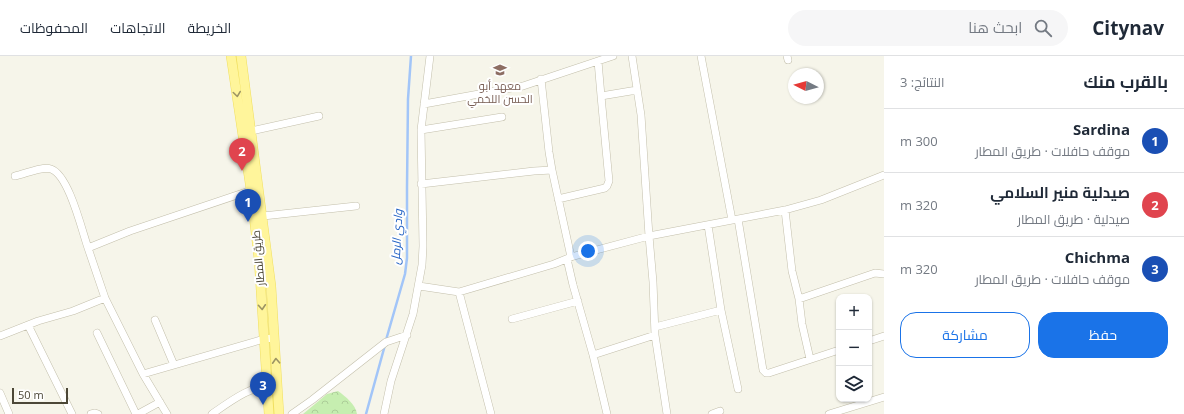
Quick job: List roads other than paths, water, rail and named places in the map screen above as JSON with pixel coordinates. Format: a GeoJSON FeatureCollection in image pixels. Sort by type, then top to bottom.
{"type":"FeatureCollection","features":[{"type":"Feature","properties":{"kind":"main road","name":"طريق المطار"},"geometry":{"type":"LineString","coordinates":[[231,56],[255,189],[262,216],[271,286],[279,414]]}},
{"type":"Feature","properties":{"kind":"main road","name":"طريق المطار"},"geometry":{"type":"LineString","coordinates":[[241,56],[251,131],[269,414]]}},
{"type":"Feature","properties":{"kind":"street"},"geometry":{"type":"LineString","coordinates":[[384,414],[391,381],[413,314],[422,265],[421,130],[430,56]]}},
{"type":"Feature","properties":{"kind":"street"},"geometry":{"type":"LineString","coordinates":[[424,104],[523,86],[613,56]]}},
{"type":"Feature","properties":{"kind":"street"},"geometry":{"type":"LineString","coordinates":[[632,56],[641,115],[655,331],[668,414]]}},
{"type":"Feature","properties":{"kind":"street"},"geometry":{"type":"LineString","coordinates":[[701,56],[735,220],[763,370],[766,373],[769,373],[836,351]]}},
{"type":"Feature","properties":{"kind":"street"},"geometry":{"type":"LineString","coordinates":[[558,199],[605,188],[607,186],[608,181],[598,61]]}},
{"type":"Feature","properties":{"kind":"street"},"geometry":{"type":"LineString","coordinates":[[541,79],[549,152],[569,258],[578,301],[607,414]]}},
{"type":"Feature","properties":{"kind":"street"},"geometry":{"type":"LineString","coordinates":[[601,96],[637,90]]}},
{"type":"Feature","properties":{"kind":"street"},"geometry":{"type":"LineString","coordinates":[[251,131],[319,116]]}},
{"type":"Feature","properties":{"kind":"street"},"geometry":{"type":"LineString","coordinates":[[421,130],[502,117]]}},
{"type":"Feature","properties":{"kind":"street"},"geometry":{"type":"LineString","coordinates":[[15,176],[45,168],[59,174],[67,186],[105,298],[143,374],[167,414]]}},
{"type":"Feature","properties":{"kind":"street"},"geometry":{"type":"LineString","coordinates":[[422,184],[552,170]]}},
{"type":"Feature","properties":{"kind":"street"},"geometry":{"type":"LineString","coordinates":[[419,286],[459,292],[554,264],[569,258],[649,236],[785,210],[821,200],[884,174]]}},
{"type":"Feature","properties":{"kind":"street"},"geometry":{"type":"LineString","coordinates":[[88,248],[130,231],[255,189]]}},
{"type":"Feature","properties":{"kind":"street"},"geometry":{"type":"LineString","coordinates":[[262,216],[356,206]]}},
{"type":"Feature","properties":{"kind":"street"},"geometry":{"type":"LineString","coordinates":[[785,210],[792,271],[799,299],[802,324],[810,359]]}},
{"type":"Feature","properties":{"kind":"street"},"geometry":{"type":"LineString","coordinates":[[708,225],[722,310],[738,389]]}},
{"type":"Feature","properties":{"kind":"street"},"geometry":{"type":"LineString","coordinates":[[799,299],[868,275],[884,274]]}},
{"type":"Feature","properties":{"kind":"street"},"geometry":{"type":"LineString","coordinates":[[459,292],[491,414]]}},
{"type":"Feature","properties":{"kind":"street"},"geometry":{"type":"LineString","coordinates":[[0,336],[105,298]]}},
{"type":"Feature","properties":{"kind":"street"},"geometry":{"type":"LineString","coordinates":[[512,319],[578,301]]}},
{"type":"Feature","properties":{"kind":"street"},"geometry":{"type":"LineString","coordinates":[[593,355],[655,331],[722,310]]}},
{"type":"Feature","properties":{"kind":"street"},"geometry":{"type":"LineString","coordinates":[[155,320],[174,365]]}},
{"type":"Feature","properties":{"kind":"street"},"geometry":{"type":"LineString","coordinates":[[28,325],[72,414]]}},
{"type":"Feature","properties":{"kind":"street"},"geometry":{"type":"LineString","coordinates":[[97,333],[137,414],[160,402]]}},
{"type":"Feature","properties":{"kind":"street"},"geometry":{"type":"LineString","coordinates":[[292,414],[386,342],[406,335]]}},
{"type":"Feature","properties":{"kind":"street"},"geometry":{"type":"LineString","coordinates":[[872,340],[884,336]]}},
{"type":"Feature","properties":{"kind":"street"},"geometry":{"type":"LineString","coordinates":[[143,374],[264,339],[274,338]]}},
{"type":"Feature","properties":{"kind":"street"},"geometry":{"type":"LineString","coordinates":[[212,414],[246,392],[267,384],[277,384]]}},
{"type":"Feature","properties":{"kind":"street"},"geometry":{"type":"LineString","coordinates":[[0,393],[9,414]]}},
{"type":"Feature","properties":{"kind":"street"},"geometry":{"type":"LineString","coordinates":[[829,414],[884,397]]}},
{"type":"Feature","properties":{"kind":"street"},"geometry":{"type":"LineString","coordinates":[[712,414],[720,411]]}},
{"type":"Feature","properties":{"kind":"street"},"geometry":{"type":"LineString","coordinates":[[91,414],[98,414]]}},
{"type":"Feature","properties":{"kind":"waterway","name":"وادي الرمل"},"geometry":{"type":"LineString","coordinates":[[386,340],[405,274],[407,258],[408,99],[411,56]]}},
{"type":"Feature","properties":{"kind":"waterway","name":"وادي الرمل"},"geometry":{"type":"LineString","coordinates":[[366,414],[385,345]]}},
{"type":"Feature","properties":{"kind":"place","name":"معهد أبو الحسن اللخمي"},"geometry":{"type":"Point","coordinates":[500,70]}},
{"type":"Feature","properties":{"kind":"place","name":"صيدلية منير السلامي"},"geometry":{"type":"Point","coordinates":[242,171]}},
{"type":"Feature","properties":{"kind":"place","name":"Sardina"},"geometry":{"type":"Point","coordinates":[248,222]}},
{"type":"Feature","properties":{"kind":"place","name":"Chichma"},"geometry":{"type":"Point","coordinates":[263,405]}}]}
